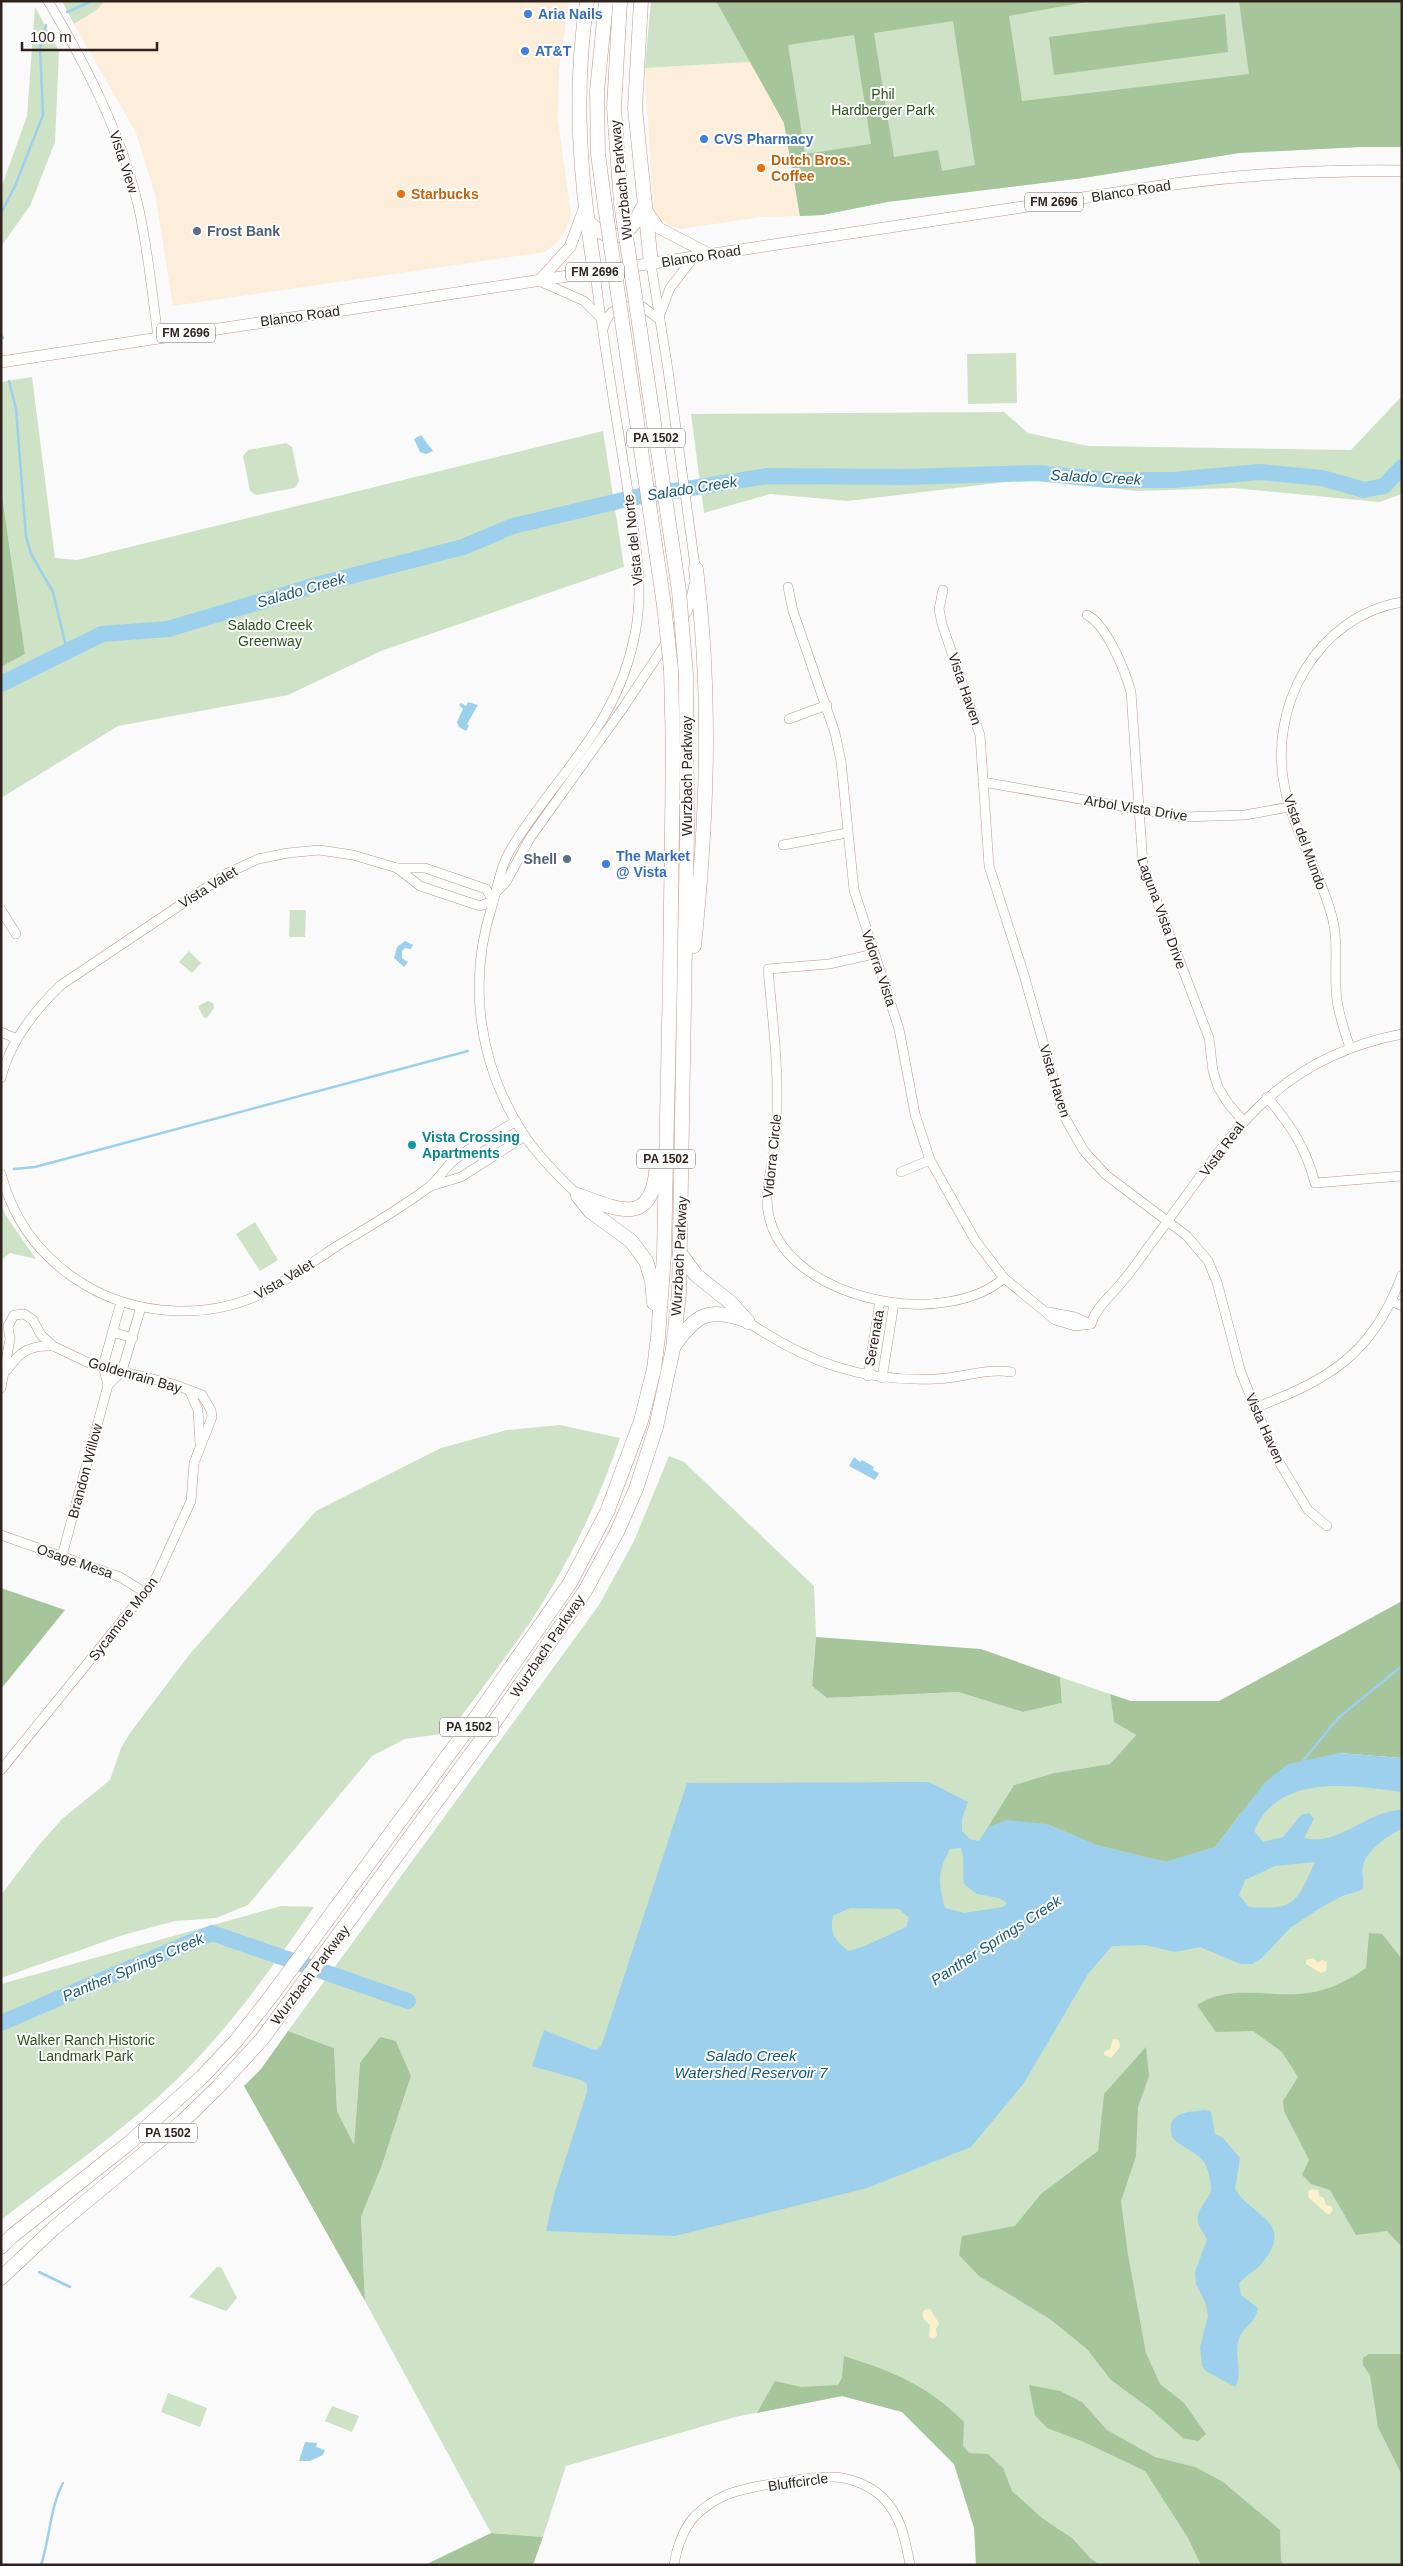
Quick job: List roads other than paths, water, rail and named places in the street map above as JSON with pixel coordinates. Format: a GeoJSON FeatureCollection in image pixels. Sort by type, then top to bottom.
{"type":"FeatureCollection","features":[{"type":"Feature","properties":{"kind":"highway"},"geometry":{"type":"LineString","coordinates":[[586,1],[578,91],[579,149],[585,215],[594,272]]}},
{"type":"Feature","properties":{"kind":"highway","name":"Wurzbach Parkway"},"geometry":{"type":"LineString","coordinates":[[5,2242],[161,2115],[236,2041],[272,1995],[477,1716],[570,1583],[607,1512],[634,1440],[654,1369],[664,1255],[673,752],[671,669],[664,605],[604,206],[598,154],[597,91],[606,1]]}},
{"type":"Feature","properties":{"kind":"highway","name":"Wurzbach Parkway"},"geometry":{"type":"LineString","coordinates":[[1,2278],[31,2252],[54,2228],[147,2152],[218,2087],[262,2039],[292,2001],[491,1727],[585,1591],[617,1532],[650,1446],[662,1406],[673,1349],[679,1293],[688,774],[686,674],[679,591],[621,203],[614,108],[620,1]]}},
{"type":"Feature","properties":{"kind":"highway"},"geometry":{"type":"LineString","coordinates":[[640,1],[634,108],[651,264]]}},
{"type":"Feature","properties":{"kind":"highway"},"geometry":{"type":"LineString","coordinates":[[585,215],[602,233],[611,236],[620,235],[634,226],[644,207]]}},
{"type":"Feature","properties":{"kind":"highway"},"geometry":{"type":"LineString","coordinates":[[684,1029],[698,904],[706,761],[706,660],[696,569]]}},
{"type":"Feature","properties":{"kind":"highway"},"geometry":{"type":"LineString","coordinates":[[578,1195],[614,1208],[627,1210],[638,1208],[653,1190],[656,1179],[662,1032],[670,982]]}},
{"type":"Feature","properties":{"kind":"highway"},"geometry":{"type":"LineString","coordinates":[[578,1195],[590,1211],[631,1241],[646,1261],[652,1281],[658,1337]]}},
{"type":"Feature","properties":{"kind":"highway"},"geometry":{"type":"LineString","coordinates":[[680,1253],[696,1275],[731,1303],[748,1322]]}},
{"type":"Feature","properties":{"kind":"highway"},"geometry":{"type":"LineString","coordinates":[[673,1349],[686,1330],[698,1318],[711,1313],[727,1314],[748,1322]]}},
{"type":"Feature","properties":{"kind":"highway"},"geometry":{"type":"LineString","coordinates":[[1,2290],[31,2252]]}},
{"type":"Feature","properties":{"kind":"main road","name":"Blanco Road"},"geometry":{"type":"LineString","coordinates":[[1,362],[709,254],[1239,176],[1310,171],[1402,172]]}},
{"type":"Feature","properties":{"kind":"main road"},"geometry":{"type":"LineString","coordinates":[[644,207],[660,228],[709,254]]}},
{"type":"Feature","properties":{"kind":"main road"},"geometry":{"type":"LineString","coordinates":[[539,281],[570,247],[585,215]]}},
{"type":"Feature","properties":{"kind":"street","name":"Vista View"},"geometry":{"type":"LineString","coordinates":[[48,1],[96,88],[125,161],[140,215],[158,337]]}},
{"type":"Feature","properties":{"kind":"street"},"geometry":{"type":"LineString","coordinates":[[660,320],[663,303],[670,288],[694,257]]}},
{"type":"Feature","properties":{"kind":"street"},"geometry":{"type":"LineString","coordinates":[[651,264],[696,569]]}},
{"type":"Feature","properties":{"kind":"street","name":"Vista del Norte"},"geometry":{"type":"LineString","coordinates":[[578,1195],[525,1136],[500,1091],[489,1062],[480,1015],[478,969],[481,943],[494,897],[497,878],[510,850],[594,735],[614,700],[635,634],[639,608],[637,556],[594,272]]}},
{"type":"Feature","properties":{"kind":"street"},"geometry":{"type":"LineString","coordinates":[[539,281],[584,301],[600,318]]}},
{"type":"Feature","properties":{"kind":"street"},"geometry":{"type":"LineString","coordinates":[[603,329],[611,311],[634,306],[647,309],[660,320]]}},
{"type":"Feature","properties":{"kind":"street","name":"Vista del Norte"},"geometry":{"type":"LineString","coordinates":[[494,897],[506,882],[530,838],[623,708],[688,610],[696,569]]}},
{"type":"Feature","properties":{"kind":"street","name":"Vidorra Vista"},"geometry":{"type":"LineString","coordinates":[[788,587],[792,611],[827,705],[841,761],[854,890],[899,1029],[914,1114],[930,1160],[975,1240],[1004,1278],[1048,1312],[1075,1317],[1091,1324]]}},
{"type":"Feature","properties":{"kind":"street","name":"Vista Haven"},"geometry":{"type":"LineString","coordinates":[[943,590],[939,609],[978,726],[989,866],[1024,975],[1064,1116],[1077,1141],[1101,1170],[1195,1244],[1213,1271],[1234,1352],[1254,1408],[1276,1457],[1295,1490],[1308,1510],[1327,1526]]}},
{"type":"Feature","properties":{"kind":"street","name":"Vista del Mundo"},"geometry":{"type":"LineString","coordinates":[[1350,1048],[1337,999],[1337,942],[1331,912],[1289,807],[1282,763],[1284,731],[1293,696],[1307,665],[1323,644],[1348,622],[1377,607],[1402,602]]}},
{"type":"Feature","properties":{"kind":"street","name":"Laguna Vista Drive"},"geometry":{"type":"LineString","coordinates":[[1087,615],[1101,626],[1124,671],[1131,692],[1143,865],[1209,1038],[1213,1071],[1218,1087],[1227,1102],[1243,1121]]}},
{"type":"Feature","properties":{"kind":"street"},"geometry":{"type":"LineString","coordinates":[[789,719],[827,705]]}},
{"type":"Feature","properties":{"kind":"street","name":"Arbol Vista Drive"},"geometry":{"type":"LineString","coordinates":[[983,782],[1182,817],[1216,818],[1289,807]]}},
{"type":"Feature","properties":{"kind":"street"},"geometry":{"type":"LineString","coordinates":[[783,845],[847,833]]}},
{"type":"Feature","properties":{"kind":"street","name":"Vista Valet"},"geometry":{"type":"LineString","coordinates":[[1,1078],[5,1053],[47,999],[77,972],[228,873],[258,859],[318,850],[352,854],[397,868],[425,868],[486,889],[494,897],[480,906],[420,886],[397,868]]}},
{"type":"Feature","properties":{"kind":"street"},"geometry":{"type":"LineString","coordinates":[[1,910],[16,934]]}},
{"type":"Feature","properties":{"kind":"street","name":"Vidorra Circle"},"geometry":{"type":"LineString","coordinates":[[874,954],[829,964],[768,968],[777,1102],[773,1156],[767,1194],[769,1220],[781,1246],[802,1268],[842,1290],[880,1301],[894,1303],[947,1302],[985,1290],[1004,1278]]}},
{"type":"Feature","properties":{"kind":"street"},"geometry":{"type":"LineString","coordinates":[[1,1032],[17,1040]]}},
{"type":"Feature","properties":{"kind":"street","name":"Vista Real"},"geometry":{"type":"LineString","coordinates":[[1091,1324],[1096,1312],[1123,1282],[1243,1121],[1267,1097],[1302,1071],[1350,1048],[1402,1034]]}},
{"type":"Feature","properties":{"kind":"street"},"geometry":{"type":"LineString","coordinates":[[1267,1097],[1298,1137],[1311,1166],[1315,1183],[1402,1176]]}},
{"type":"Feature","properties":{"kind":"street","name":"Vista Valet"},"geometry":{"type":"LineString","coordinates":[[1,1174],[5,1190],[22,1225],[52,1261],[91,1288],[122,1302],[141,1307],[190,1310],[226,1307],[244,1301],[280,1284],[431,1186],[453,1161],[516,1121]]}},
{"type":"Feature","properties":{"kind":"street","name":"Vista Valet"},"geometry":{"type":"LineString","coordinates":[[431,1186],[461,1177],[525,1136]]}},
{"type":"Feature","properties":{"kind":"street"},"geometry":{"type":"LineString","coordinates":[[901,1172],[930,1160]]}},
{"type":"Feature","properties":{"kind":"street"},"geometry":{"type":"LineString","coordinates":[[1254,1408],[1294,1393],[1336,1369],[1364,1342],[1391,1301],[1402,1275]]}},
{"type":"Feature","properties":{"kind":"street","name":"Serenata"},"geometry":{"type":"LineString","coordinates":[[868,1376],[880,1301]]}},
{"type":"Feature","properties":{"kind":"street"},"geometry":{"type":"LineString","coordinates":[[1391,1301],[1402,1306]]}},
{"type":"Feature","properties":{"kind":"street"},"geometry":{"type":"LineString","coordinates":[[122,1302],[102,1366],[108,1385],[122,1372],[141,1307]]}},
{"type":"Feature","properties":{"kind":"street","name":"Serenata"},"geometry":{"type":"LineString","coordinates":[[882,1378],[894,1303]]}},
{"type":"Feature","properties":{"kind":"street"},"geometry":{"type":"LineString","coordinates":[[1,1388],[10,1339],[8,1326],[14,1315],[24,1314],[29,1316],[41,1335],[53,1346]]}},
{"type":"Feature","properties":{"kind":"street"},"geometry":{"type":"LineString","coordinates":[[748,1322],[798,1353],[838,1368],[868,1376],[939,1379],[990,1370],[1011,1372]]}},
{"type":"Feature","properties":{"kind":"street"},"geometry":{"type":"LineString","coordinates":[[112,1332],[132,1338]]}},
{"type":"Feature","properties":{"kind":"street"},"geometry":{"type":"LineString","coordinates":[[874,1336],[888,1338]]}},
{"type":"Feature","properties":{"kind":"street"},"geometry":{"type":"LineString","coordinates":[[5,1373],[15,1359],[27,1348],[53,1346]]}},
{"type":"Feature","properties":{"kind":"street","name":"Goldenrain Bay"},"geometry":{"type":"LineString","coordinates":[[53,1346],[89,1363],[173,1384],[190,1392]]}},
{"type":"Feature","properties":{"kind":"street","name":"Brandon Willow"},"geometry":{"type":"LineString","coordinates":[[62,1556],[108,1385]]}},
{"type":"Feature","properties":{"kind":"street","name":"Sycamore Moon"},"geometry":{"type":"LineString","coordinates":[[190,1392],[198,1410],[200,1444]]}},
{"type":"Feature","properties":{"kind":"street","name":"Sycamore Moon"},"geometry":{"type":"LineString","coordinates":[[1,1770],[146,1593],[160,1570],[190,1501],[192,1472],[200,1444],[211,1425],[212,1410],[202,1395],[190,1392]]}},
{"type":"Feature","properties":{"kind":"street","name":"Osage Mesa"},"geometry":{"type":"LineString","coordinates":[[1,1535],[120,1577],[146,1593]]}},
{"type":"Feature","properties":{"kind":"street","name":"Bluffcircle"},"geometry":{"type":"LineString","coordinates":[[674,2565],[677,2546],[687,2526],[710,2504],[728,2494],[814,2477],[832,2476],[851,2480],[880,2495],[903,2528],[910,2565]]}},
{"type":"Feature","properties":{"kind":"water"},"geometry":{"type":"Polygon","coordinates":[[[421,435],[433,451],[426,454],[420,452],[414,439],[421,435]]]}},
{"type":"Feature","properties":{"kind":"water"},"geometry":{"type":"Polygon","coordinates":[[[468,702],[478,705],[467,724],[469,726],[466,731],[459,727],[457,722],[463,709],[459,705],[461,703],[466,706],[468,702]]]}},
{"type":"Feature","properties":{"kind":"water"},"geometry":{"type":"Polygon","coordinates":[[[405,941],[413,945],[411,949],[405,948],[402,951],[402,958],[408,962],[404,967],[394,958],[397,947],[405,941]]]}},
{"type":"Feature","properties":{"kind":"water"},"geometry":{"type":"Polygon","coordinates":[[[854,1457],[860,1462],[862,1460],[874,1467],[873,1470],[879,1473],[875,1480],[849,1466],[854,1457]]]}},
{"type":"Feature","properties":{"kind":"water","name":"Salado Creek Watershed Reservoir 7"},"geometry":{"type":"Polygon","coordinates":[[[1339,1753],[1402,1758],[1402,1792],[1339,1786],[1318,1787],[1298,1791],[1280,1799],[1265,1812],[1254,1831],[1263,1842],[1283,1837],[1301,1815],[1309,1813],[1314,1819],[1304,1838],[1317,1839],[1341,1833],[1377,1816],[1402,1810],[1402,1829],[1378,1844],[1365,1861],[1362,1890],[1342,1896],[1290,1928],[1262,1958],[1252,1964],[1240,1964],[1200,1947],[1175,1952],[1145,1945],[1112,1946],[1088,1974],[1024,2083],[971,2147],[867,2188],[675,2236],[546,2231],[554,2195],[587,2092],[587,2084],[581,2080],[532,2066],[544,2030],[592,2049],[597,2050],[602,2044],[687,1783],[929,1782],[968,1802],[962,1819],[962,1831],[970,1839],[979,1841],[988,1827],[1007,1820],[1047,1824],[1096,1845],[1166,1862],[1215,1847],[1266,1781],[1288,1764],[1339,1753]],[[961,1848],[950,1849],[941,1871],[940,1884],[945,1908],[964,1913],[1003,1907],[1007,1903],[999,1898],[977,1894],[964,1884],[961,1848]],[[1315,1862],[1275,1866],[1245,1880],[1239,1895],[1249,1907],[1276,1907],[1286,1905],[1292,1901],[1303,1887],[1315,1862]],[[850,1908],[833,1916],[832,1927],[834,1936],[849,1951],[865,1946],[906,1927],[909,1918],[899,1909],[850,1908]]]}},
{"type":"Feature","properties":{"kind":"water"},"geometry":{"type":"Polygon","coordinates":[[[1205,2110],[1211,2112],[1215,2134],[1223,2138],[1240,2158],[1235,2189],[1242,2199],[1268,2221],[1273,2229],[1275,2238],[1271,2249],[1262,2263],[1239,2284],[1241,2295],[1258,2308],[1252,2322],[1241,2334],[1237,2345],[1239,2375],[1235,2387],[1206,2371],[1202,2366],[1200,2347],[1208,2316],[1206,2304],[1196,2284],[1195,2272],[1207,2239],[1199,2226],[1198,2217],[1201,2208],[1209,2196],[1211,2187],[1205,2163],[1197,2155],[1179,2144],[1171,2132],[1171,2124],[1177,2116],[1188,2112],[1205,2110]]]}},
{"type":"Feature","properties":{"kind":"water"},"geometry":{"type":"Polygon","coordinates":[[[305,2442],[317,2443],[316,2447],[325,2450],[323,2455],[310,2461],[299,2461],[305,2442]]]}},
{"type":"Feature","properties":{"kind":"waterway"},"geometry":{"type":"LineString","coordinates":[[67,12],[92,1]]}},
{"type":"Feature","properties":{"kind":"waterway"},"geometry":{"type":"LineString","coordinates":[[1,213],[15,186],[43,115],[40,48],[46,25]]}},
{"type":"Feature","properties":{"kind":"waterway"},"geometry":{"type":"LineString","coordinates":[[9,381],[16,409],[26,536],[31,554],[53,592],[67,650]]}},
{"type":"Feature","properties":{"kind":"waterway","name":"Salado Creek"},"geometry":{"type":"LineString","coordinates":[[1,684],[102,634],[168,629],[320,584],[463,547],[513,526],[636,497],[767,476],[905,477],[1037,473],[1108,480],[1173,480],[1259,472],[1322,478],[1364,490],[1384,486],[1402,467]]}},
{"type":"Feature","properties":{"kind":"waterway"},"geometry":{"type":"LineString","coordinates":[[14,1169],[35,1167],[468,1051]]}},
{"type":"Feature","properties":{"kind":"waterway"},"geometry":{"type":"LineString","coordinates":[[1303,1761],[1338,1718],[1402,1666]]}},
{"type":"Feature","properties":{"kind":"waterway","name":"Panther Springs Creek"},"geometry":{"type":"LineString","coordinates":[[1,2023],[212,1933],[408,2001]]}},
{"type":"Feature","properties":{"kind":"waterway"},"geometry":{"type":"LineString","coordinates":[[39,2272],[70,2287]]}},
{"type":"Feature","properties":{"kind":"waterway"},"geometry":{"type":"LineString","coordinates":[[41,2565],[55,2502],[63,2483]]}},
{"type":"Feature","properties":{"kind":"place","name":"Aria Nails"},"geometry":{"type":"Point","coordinates":[528,14]}},
{"type":"Feature","properties":{"kind":"place","name":"AT&T"},"geometry":{"type":"Point","coordinates":[525,51]}},
{"type":"Feature","properties":{"kind":"place","name":"CVS Pharmacy"},"geometry":{"type":"Point","coordinates":[704,139]}},
{"type":"Feature","properties":{"kind":"place","name":"Dutch Bros. Coffee"},"geometry":{"type":"Point","coordinates":[761,168]}},
{"type":"Feature","properties":{"kind":"place","name":"Starbucks"},"geometry":{"type":"Point","coordinates":[401,194]}},
{"type":"Feature","properties":{"kind":"place","name":"Frost Bank"},"geometry":{"type":"Point","coordinates":[197,231]}},
{"type":"Feature","properties":{"kind":"place","name":"Shell"},"geometry":{"type":"Point","coordinates":[567,859]}},
{"type":"Feature","properties":{"kind":"place","name":"The Market @ Vista"},"geometry":{"type":"Point","coordinates":[606,864]}},
{"type":"Feature","properties":{"kind":"place","name":"Vista Crossing Apartments"},"geometry":{"type":"Point","coordinates":[412,1145]}},
{"type":"Feature","properties":{"kind":"park label","name":"Phil Hardberger Park"},"geometry":{"type":"Point","coordinates":[883,102]}},
{"type":"Feature","properties":{"kind":"park label","name":"Salado Creek Greenway"},"geometry":{"type":"Point","coordinates":[270,634]}},
{"type":"Feature","properties":{"kind":"park label","name":"Walker Ranch Historic Landmark Park"},"geometry":{"type":"Point","coordinates":[86,2048]}}]}
